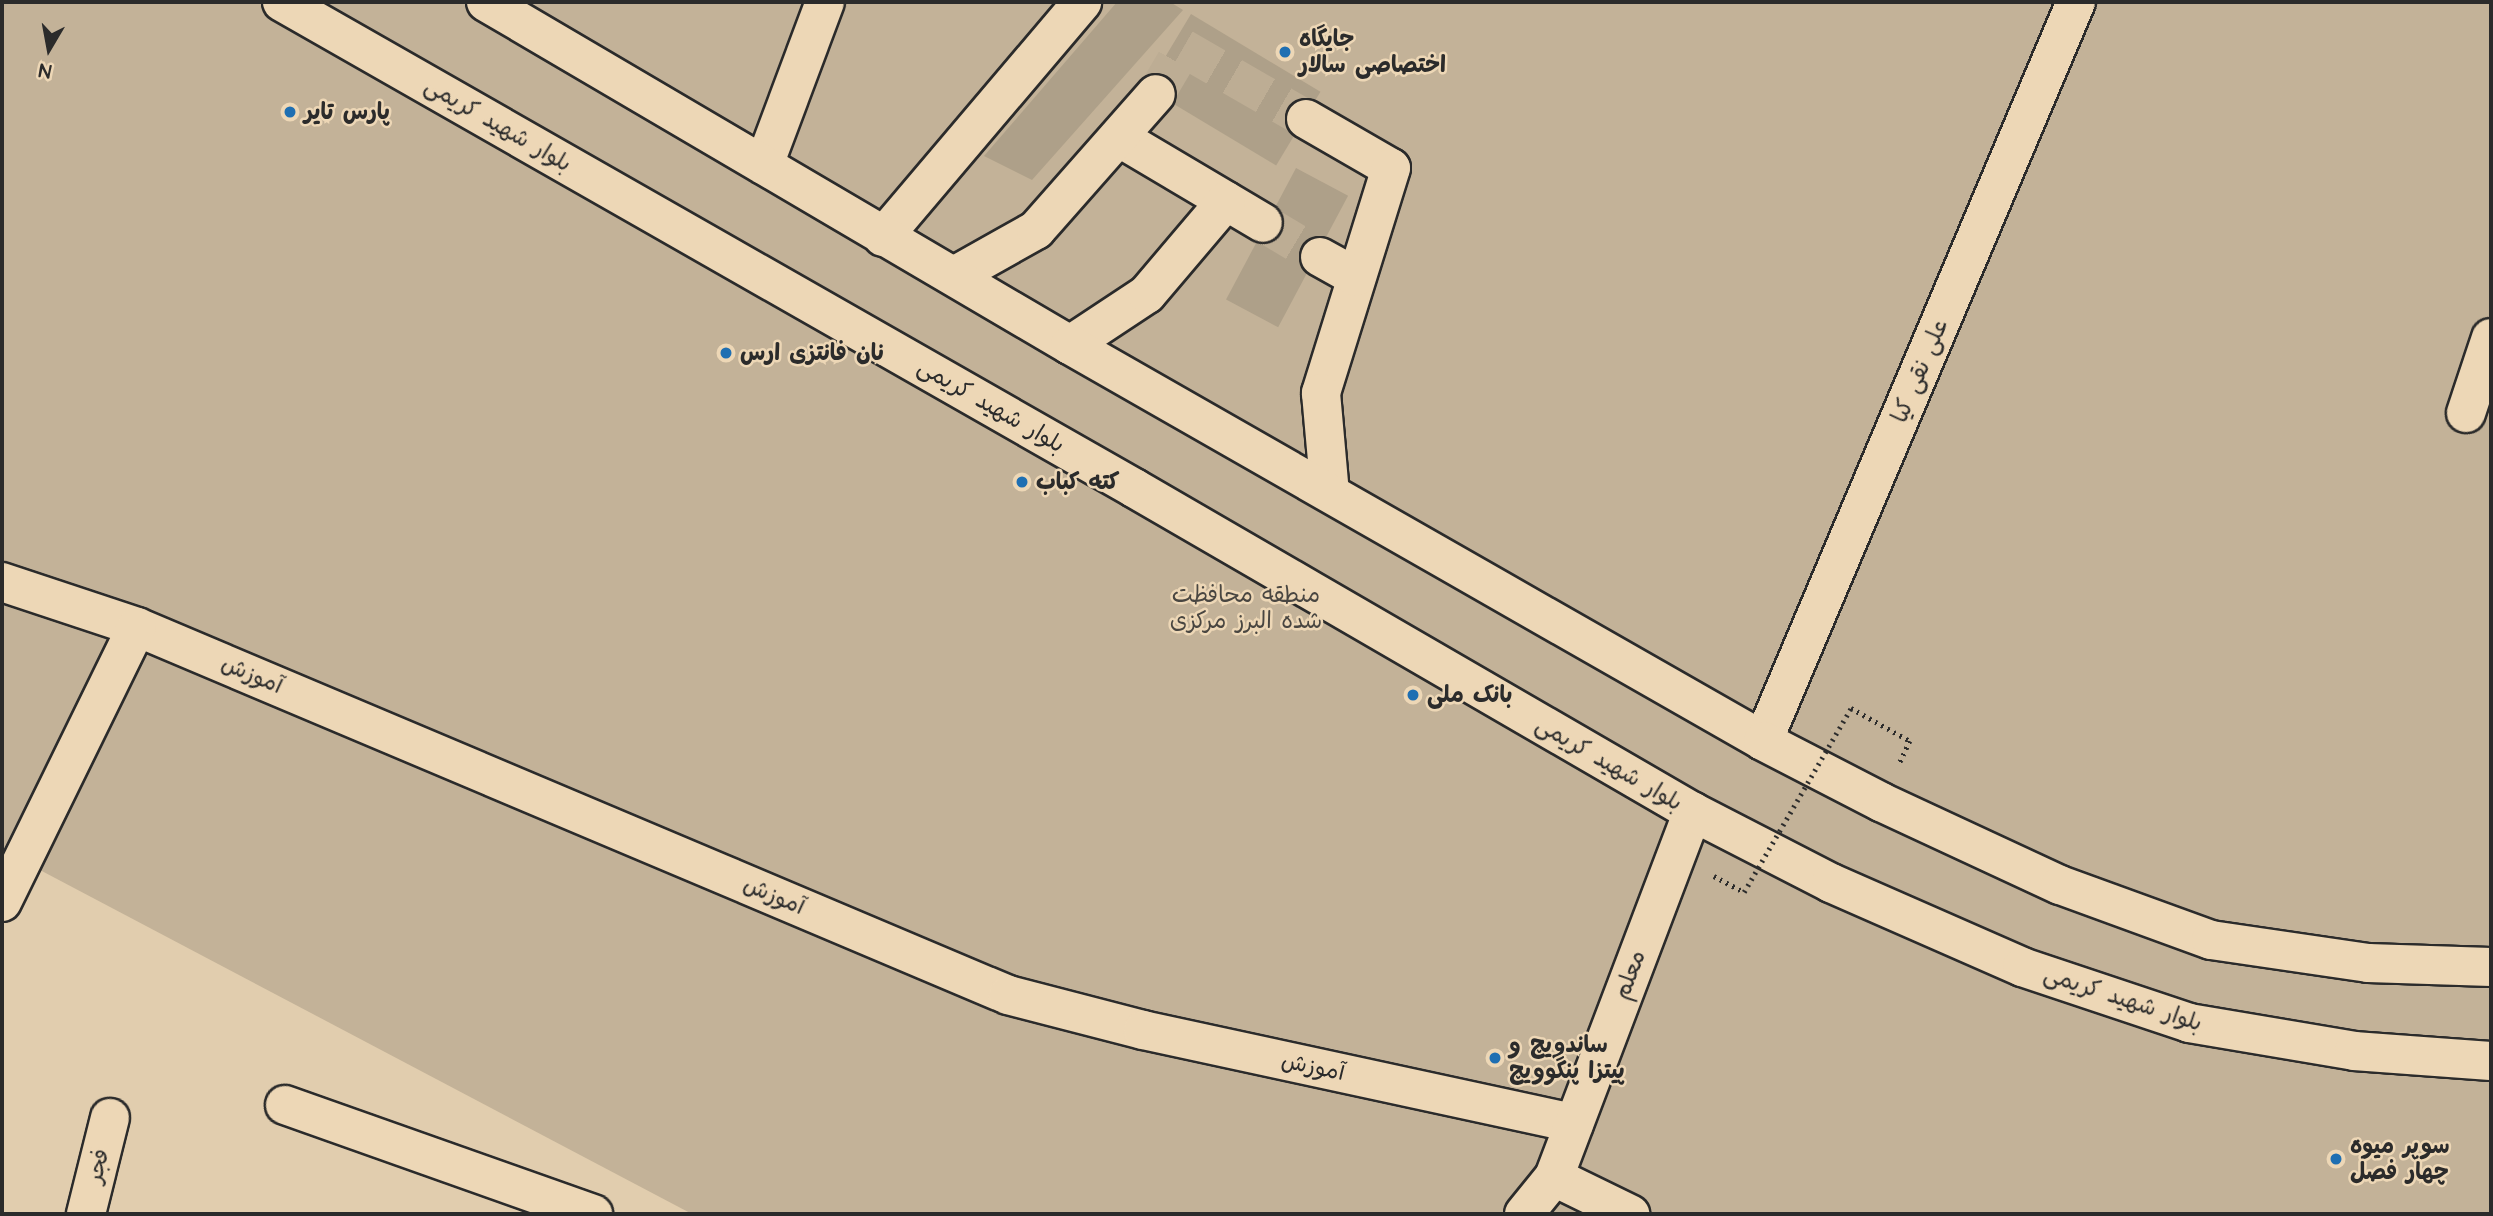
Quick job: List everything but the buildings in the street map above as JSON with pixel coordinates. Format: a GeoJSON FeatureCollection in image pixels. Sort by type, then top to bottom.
{"type":"FeatureCollection","features":[{"type":"Feature","properties":{"kind":"main road","name":"بلوار شهید کریمی"},"geometry":{"type":"LineString","coordinates":[[282,2],[1146,495],[1693,813],[1831,883],[2022,967],[2189,1023],[2354,1051],[2491,1061]]}},
{"type":"Feature","properties":{"kind":"main road"},"geometry":{"type":"LineString","coordinates":[[486,2],[1070,345],[1763,741],[1881,802],[2060,885],[2211,940],[2368,963],[2491,967]]}},
{"type":"Feature","properties":{"kind":"main road"},"geometry":{"type":"LineString","coordinates":[[764,164],[825,2]]}},
{"type":"Feature","properties":{"kind":"main road"},"geometry":{"type":"LineString","coordinates":[[883,237],[1082,2]]}},
{"type":"Feature","properties":{"kind":"main road","name":"علی نقی کیا"},"geometry":{"type":"LineString","coordinates":[[1763,741],[2076,2]]}},
{"type":"Feature","properties":{"kind":"main road"},"geometry":{"type":"LineString","coordinates":[[954,276],[1036,230],[1120,138],[1156,94]]}},
{"type":"Feature","properties":{"kind":"main road"},"geometry":{"type":"LineString","coordinates":[[1306,119],[1391,168],[1321,393],[1330,493]]}},
{"type":"Feature","properties":{"kind":"main road"},"geometry":{"type":"LineString","coordinates":[[1120,138],[1263,223]]}},
{"type":"Feature","properties":{"kind":"main road"},"geometry":{"type":"LineString","coordinates":[[1070,345],[1147,294],[1226,201]]}},
{"type":"Feature","properties":{"kind":"main road"},"geometry":{"type":"LineString","coordinates":[[1320,257],[1356,277]]}},
{"type":"Feature","properties":{"kind":"main road"},"geometry":{"type":"LineString","coordinates":[[2466,413],[2491,338]]}},
{"type":"Feature","properties":{"kind":"main road","name":"آموزش"},"geometry":{"type":"LineString","coordinates":[[2,582],[137,627],[1008,995],[1143,1030],[1574,1123]]}},
{"type":"Feature","properties":{"kind":"main road"},"geometry":{"type":"LineString","coordinates":[[6,881],[137,627]]}},
{"type":"Feature","properties":{"kind":"main road","name":"معلم"},"geometry":{"type":"LineString","coordinates":[[1524,1214],[1555,1196],[1574,1123],[1693,813]]}},
{"type":"Feature","properties":{"kind":"main road"},"geometry":{"type":"LineString","coordinates":[[285,1105],[593,1214]]}},
{"type":"Feature","properties":{"kind":"main road","name":"فجر"},"geometry":{"type":"LineString","coordinates":[[86,1214],[110,1118]]}},
{"type":"Feature","properties":{"kind":"main road"},"geometry":{"type":"LineString","coordinates":[[1555,1196],[1630,1214]]}},
{"type":"Feature","properties":{"kind":"path"},"geometry":{"type":"LineString","coordinates":[[1703,870],[1744,892],[1850,708],[1910,741]]}},
{"type":"Feature","properties":{"kind":"green space","name":"منطقه محافظت شده البرز مرکزی"},"geometry":{"type":"Polygon","coordinates":[[[2,2],[2491,2],[2491,1214],[692,1214],[2,850],[2,2]]]}},
{"type":"Feature","properties":{"kind":"tunnel"},"geometry":{"type":"LineString","coordinates":[[1156,94],[1183,48],[1306,119]]}},
{"type":"Feature","properties":{"kind":"tunnel"},"geometry":{"type":"LineString","coordinates":[[1263,223],[1320,257]]}},
{"type":"Feature","properties":{"kind":"place","name":"جایگاه اختصاصی سالار"},"geometry":{"type":"Point","coordinates":[1285,52]}},
{"type":"Feature","properties":{"kind":"place","name":"پارس تایر"},"geometry":{"type":"Point","coordinates":[290,112]}},
{"type":"Feature","properties":{"kind":"place","name":"نان فانتزی ارس"},"geometry":{"type":"Point","coordinates":[726,353]}},
{"type":"Feature","properties":{"kind":"place","name":"کته کباب"},"geometry":{"type":"Point","coordinates":[1022,482]}},
{"type":"Feature","properties":{"kind":"place","name":"بانک ملی"},"geometry":{"type":"Point","coordinates":[1413,695]}},
{"type":"Feature","properties":{"kind":"place","name":"ساندویچ و پیتزا پنگوویچ"},"geometry":{"type":"Point","coordinates":[1495,1058]}},
{"type":"Feature","properties":{"kind":"place","name":"سوپر ميوه چهار فصل"},"geometry":{"type":"Point","coordinates":[2336,1159]}}]}
